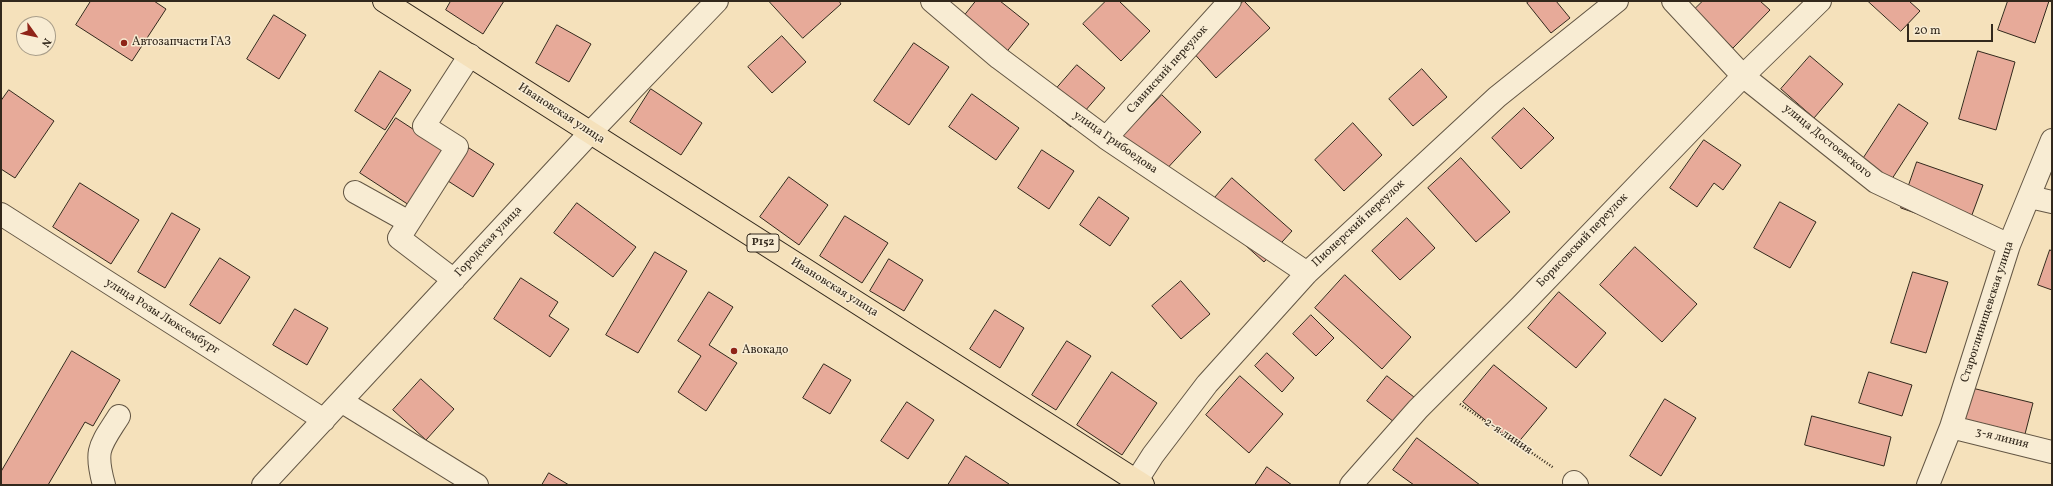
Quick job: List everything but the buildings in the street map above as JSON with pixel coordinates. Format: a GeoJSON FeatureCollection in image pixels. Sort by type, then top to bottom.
{"type":"FeatureCollection","features":[{"type":"Feature","properties":{"kind":"main road","name":"Ивановская улица"},"geometry":{"type":"LineString","coordinates":[[384,1],[1140,483]]}},
{"type":"Feature","properties":{"kind":"street","name":"Городская улица"},"geometry":{"type":"LineString","coordinates":[[263,485],[590,133],[716,1]]}},
{"type":"Feature","properties":{"kind":"street","name":"улица Грибоедова"},"geometry":{"type":"LineString","coordinates":[[932,1],[999,58],[1106,138],[1307,273]]}},
{"type":"Feature","properties":{"kind":"street","name":"Савинский переулок"},"geometry":{"type":"LineString","coordinates":[[1106,138],[1230,1]]}},
{"type":"Feature","properties":{"kind":"street","name":"Пионерский переулок"},"geometry":{"type":"LineString","coordinates":[[1140,483],[1153,455],[1207,384],[1307,273],[1496,97],[1617,1]]}},
{"type":"Feature","properties":{"kind":"street","name":"улица Достоевского"},"geometry":{"type":"LineString","coordinates":[[1672,1],[1743,76],[1876,182],[2009,245]]}},
{"type":"Feature","properties":{"kind":"street","name":"Борисовский переулок"},"geometry":{"type":"LineString","coordinates":[[1351,485],[1438,389],[1527,300],[1743,76],[1820,1]]}},
{"type":"Feature","properties":{"kind":"street"},"geometry":{"type":"LineString","coordinates":[[454,280],[399,238],[457,147],[424,126],[470,55]]}},
{"type":"Feature","properties":{"kind":"street","name":"Староглинищевская улица"},"geometry":{"type":"LineString","coordinates":[[1928,485],[1951,427],[2009,245],[2030,197],[2052,140]]}},
{"type":"Feature","properties":{"kind":"street"},"geometry":{"type":"LineString","coordinates":[[355,192],[409,222]]}},
{"type":"Feature","properties":{"kind":"street"},"geometry":{"type":"LineString","coordinates":[[2030,197],[2052,202]]}},
{"type":"Feature","properties":{"kind":"street","name":"улица Розы Люксембург"},"geometry":{"type":"LineString","coordinates":[[1,214],[324,420]]}},
{"type":"Feature","properties":{"kind":"street"},"geometry":{"type":"LineString","coordinates":[[341,400],[477,485]]}},
{"type":"Feature","properties":{"kind":"street"},"geometry":{"type":"LineString","coordinates":[[104,485],[98,464],[99,446],[119,416]]}},
{"type":"Feature","properties":{"kind":"street","name":"3-я линия"},"geometry":{"type":"LineString","coordinates":[[1951,427],[2052,452]]}},
{"type":"Feature","properties":{"kind":"path","name":"2-я линия"},"geometry":{"type":"LineString","coordinates":[[1438,389],[1575,483]]}},
{"type":"Feature","properties":{"kind":"place","name":"Автозапчасти ГАЗ"},"geometry":{"type":"Point","coordinates":[124,43]}},
{"type":"Feature","properties":{"kind":"place","name":"Авокадо"},"geometry":{"type":"Point","coordinates":[734,351]}}]}
